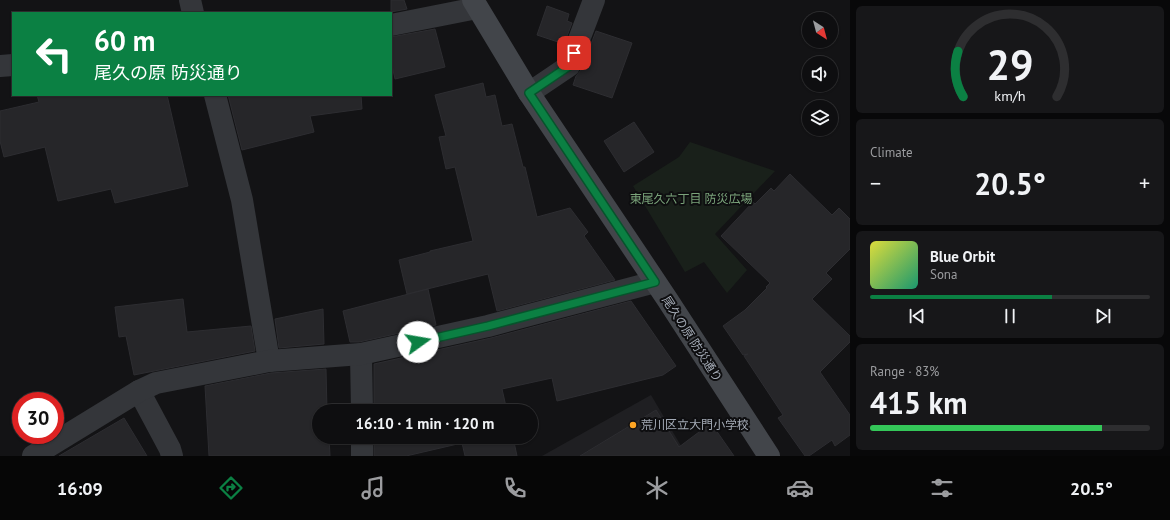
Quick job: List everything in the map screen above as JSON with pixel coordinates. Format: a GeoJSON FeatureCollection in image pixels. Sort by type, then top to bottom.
{"type":"FeatureCollection","features":[{"type":"Feature","properties":{"kind":"street"},"geometry":{"type":"LineString","coordinates":[[190,0],[193,12]]}},
{"type":"Feature","properties":{"kind":"street"},"geometry":{"type":"LineString","coordinates":[[529,93],[569,66],[594,0]]}},
{"type":"Feature","properties":{"kind":"street"},"geometry":{"type":"LineString","coordinates":[[392,25],[475,4]]}},
{"type":"Feature","properties":{"kind":"street","name":"尾久の原 防災通り"},"geometry":{"type":"LineString","coordinates":[[475,4],[529,93],[769,456]]}},
{"type":"Feature","properties":{"kind":"street"},"geometry":{"type":"LineString","coordinates":[[0,66],[12,65]]}},
{"type":"Feature","properties":{"kind":"street"},"geometry":{"type":"LineString","coordinates":[[215,96],[242,200],[269,360]]}},
{"type":"Feature","properties":{"kind":"street"},"geometry":{"type":"LineString","coordinates":[[32,456],[139,391],[156,383],[269,360],[362,354],[488,326],[655,282]]}},
{"type":"Feature","properties":{"kind":"street"},"geometry":{"type":"LineString","coordinates":[[362,354],[362,404]]}},
{"type":"Feature","properties":{"kind":"street"},"geometry":{"type":"LineString","coordinates":[[139,391],[170,449],[172,456]]}},
{"type":"Feature","properties":{"kind":"street"},"geometry":{"type":"LineString","coordinates":[[362,444],[362,456]]}},
{"type":"Feature","properties":{"kind":"shaded area","name":"荒川区立大門小学校"},"geometry":{"type":"Polygon","coordinates":[[[651,395],[687,456],[542,456],[651,395]]]}},
{"type":"Feature","properties":{"kind":"green space","name":"東尾久六丁目 防災広場"},"geometry":{"type":"Polygon","coordinates":[[[690,142],[775,171],[715,234],[747,270],[727,293],[704,262],[685,272],[633,186],[679,157],[690,142]]]}},
{"type":"Feature","properties":{"kind":"building"},"geometry":{"type":"Polygon","coordinates":[[[391,0],[404,0],[407,9],[391,12],[391,0]]]}},
{"type":"Feature","properties":{"kind":"building"},"geometry":{"type":"Polygon","coordinates":[[[547,6],[569,14],[567,21],[572,23],[564,44],[537,35],[547,6]]]}},
{"type":"Feature","properties":{"kind":"building"},"geometry":{"type":"Polygon","coordinates":[[[435,29],[445,67],[395,79],[392,66],[392,37],[435,29]]]}},
{"type":"Feature","properties":{"kind":"building"},"geometry":{"type":"Polygon","coordinates":[[[596,31],[632,43],[612,98],[573,85],[576,76],[581,70],[596,31]]]}},
{"type":"Feature","properties":{"kind":"building"},"geometry":{"type":"Polygon","coordinates":[[[483,83],[486,97],[495,95],[502,126],[512,124],[523,167],[525,167],[537,217],[570,208],[588,232],[584,236],[615,280],[497,311],[488,274],[407,294],[399,260],[473,241],[455,167],[446,169],[439,137],[446,136],[435,95],[483,83]]]}},
{"type":"Feature","properties":{"kind":"building"},"geometry":{"type":"Polygon","coordinates":[[[37,96],[167,96],[188,186],[115,203],[111,189],[58,201],[45,147],[4,157],[0,141],[0,111],[39,102],[37,96]]]}},
{"type":"Feature","properties":{"kind":"building"},"geometry":{"type":"Polygon","coordinates":[[[228,96],[361,96],[362,109],[310,116],[314,132],[242,150],[228,96]]]}},
{"type":"Feature","properties":{"kind":"building"},"geometry":{"type":"Polygon","coordinates":[[[634,122],[654,152],[624,172],[604,141],[634,122]]]}},
{"type":"Feature","properties":{"kind":"building"},"geometry":{"type":"Polygon","coordinates":[[[790,174],[832,215],[839,208],[850,219],[850,249],[826,273],[832,279],[812,299],[850,336],[850,342],[820,372],[850,415],[850,435],[835,446],[832,440],[809,456],[805,456],[778,418],[783,415],[744,356],[748,354],[743,355],[723,326],[745,310],[770,283],[721,236],[753,202],[755,204],[771,188],[774,191],[790,174]]]}},
{"type":"Feature","properties":{"kind":"building"},"geometry":{"type":"Polygon","coordinates":[[[428,289],[436,325],[359,342],[350,342],[343,311],[428,289]]]}},
{"type":"Feature","properties":{"kind":"building"},"geometry":{"type":"Polygon","coordinates":[[[183,299],[187,332],[251,326],[255,351],[134,375],[126,336],[119,337],[115,307],[183,299]]]}},
{"type":"Feature","properties":{"kind":"building"},"geometry":{"type":"Polygon","coordinates":[[[631,301],[676,366],[663,375],[557,401],[552,378],[502,389],[505,404],[374,404],[374,364],[491,338],[631,301]]]}},
{"type":"Feature","properties":{"kind":"building"},"geometry":{"type":"Polygon","coordinates":[[[323,309],[324,344],[279,348],[275,319],[323,309]]]}},
{"type":"Feature","properties":{"kind":"building"},"geometry":{"type":"Polygon","coordinates":[[[326,369],[327,404],[312,404],[312,444],[329,444],[330,456],[209,456],[205,386],[271,373],[326,369]]]}},
{"type":"Feature","properties":{"kind":"building"},"geometry":{"type":"Polygon","coordinates":[[[656,410],[679,447],[711,423],[734,456],[580,456],[656,410]]]}},
{"type":"Feature","properties":{"kind":"building"},"geometry":{"type":"Polygon","coordinates":[[[124,418],[147,456],[59,456],[124,418]]]}},
{"type":"Feature","properties":{"kind":"building"},"geometry":{"type":"Polygon","coordinates":[[[374,444],[458,444],[406,456],[374,456],[374,444]]]}},
{"type":"Feature","properties":{"kind":"building"},"geometry":{"type":"Polygon","coordinates":[[[462,444],[514,444],[517,456],[465,456],[462,444]]]}},
{"type":"Feature","properties":{"kind":"place","name":"荒川区立大門小学校"},"geometry":{"type":"Point","coordinates":[633,425]}},
{"type":"Feature","properties":{"kind":"route"},"geometry":{"type":"LineString","coordinates":[[418,342],[488,326],[655,282],[529,93],[569,66],[574,53]]}}]}
